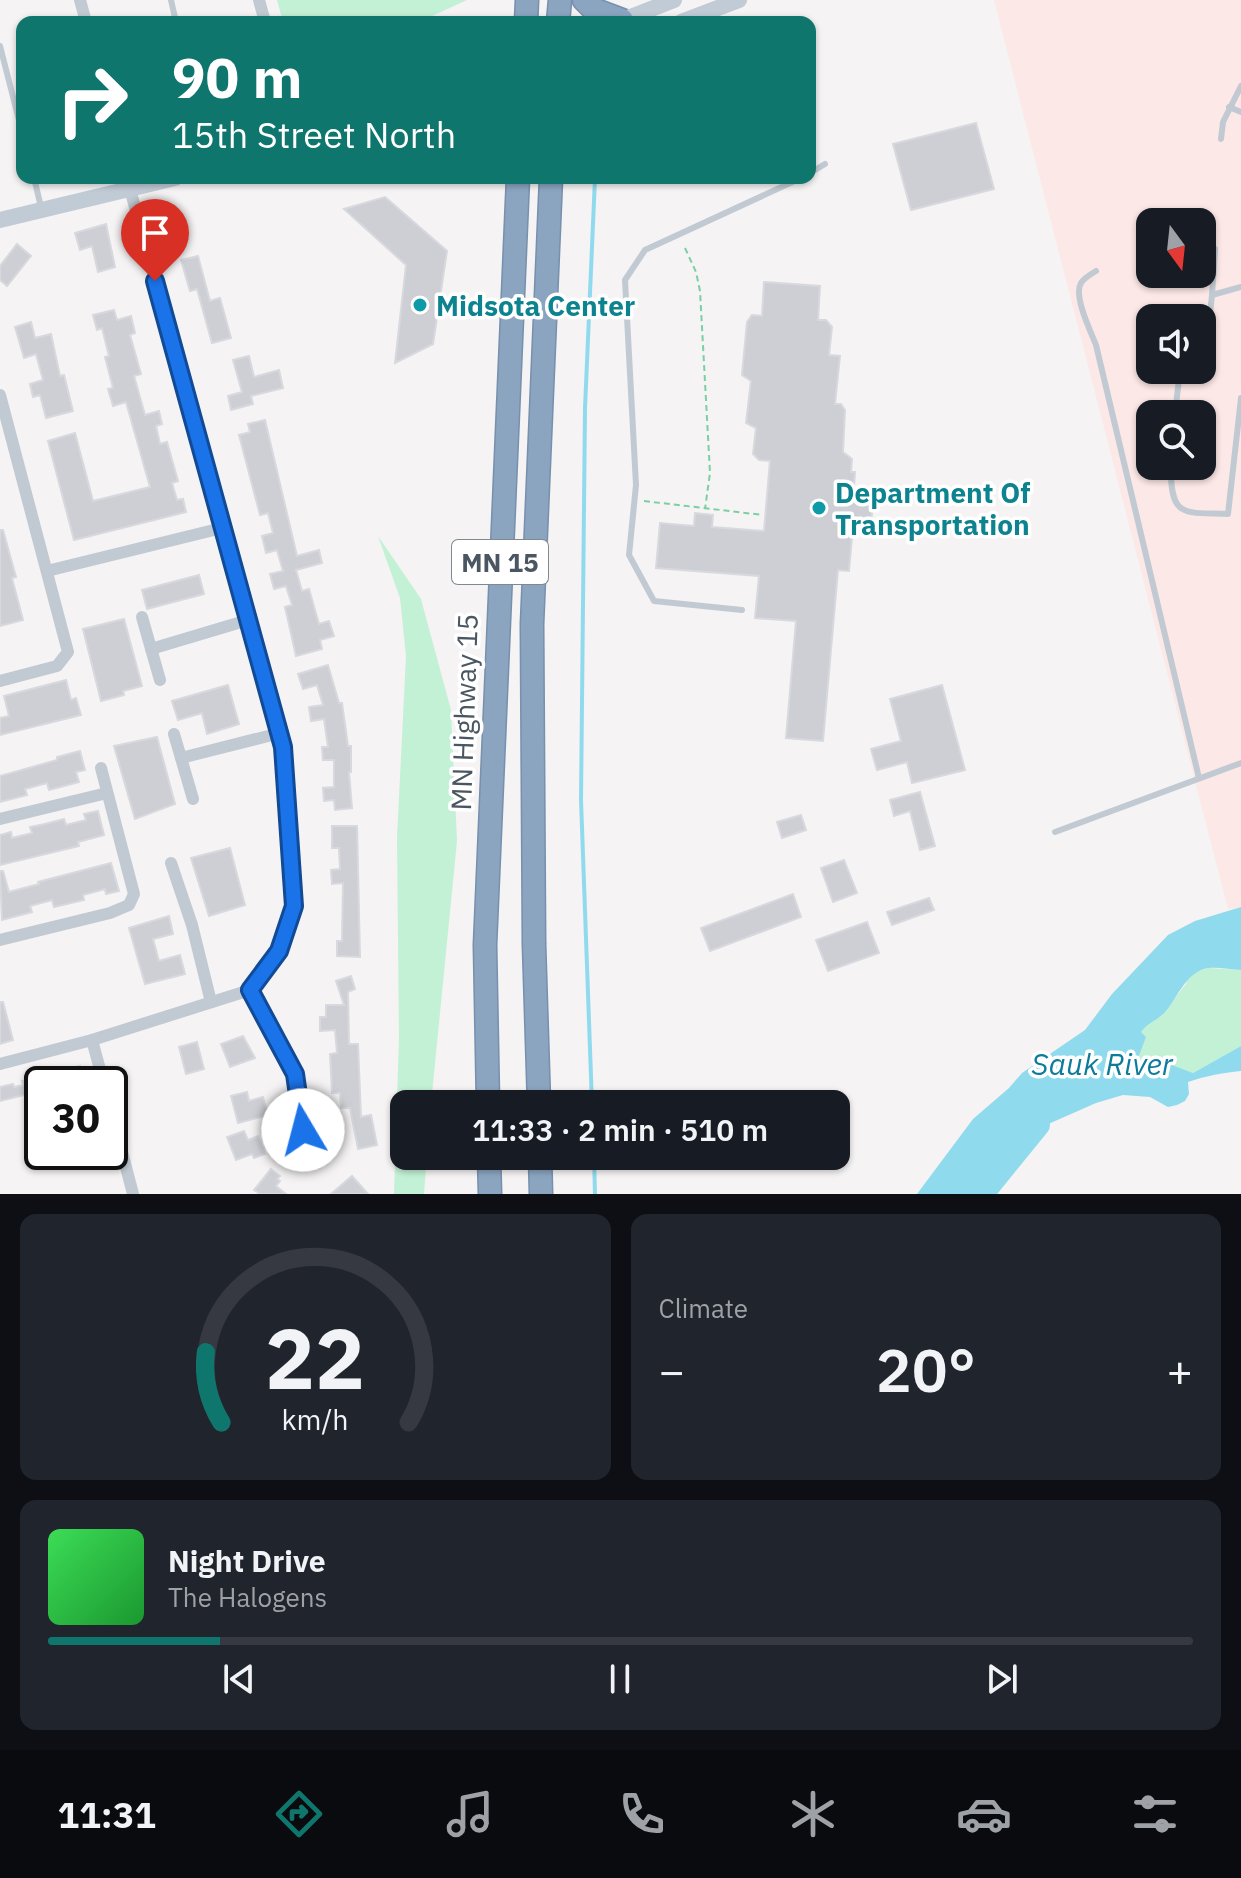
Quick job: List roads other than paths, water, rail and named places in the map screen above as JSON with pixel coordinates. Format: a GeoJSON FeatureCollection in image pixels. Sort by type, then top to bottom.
{"type":"FeatureCollection","features":[{"type":"Feature","properties":{"kind":"highway"},"geometry":{"type":"LineString","coordinates":[[584,0],[593,9],[609,16]]}},
{"type":"Feature","properties":{"kind":"highway"},"geometry":{"type":"LineString","coordinates":[[503,184],[509,378]]}},
{"type":"Feature","properties":{"kind":"highway","name":"MN Highway 15"},"geometry":{"type":"LineString","coordinates":[[488,1090],[485,945],[518,184]]}},
{"type":"Feature","properties":{"kind":"highway","name":"MN 15"},"geometry":{"type":"LineString","coordinates":[[539,1090],[534,944],[532,624],[551,184]]}},
{"type":"Feature","properties":{"kind":"highway"},"geometry":{"type":"LineString","coordinates":[[489,1170],[490,1194]]}},
{"type":"Feature","properties":{"kind":"highway"},"geometry":{"type":"LineString","coordinates":[[540,1170],[541,1194]]}},
{"type":"Feature","properties":{"kind":"street"},"geometry":{"type":"LineString","coordinates":[[633,16],[674,0]]}},
{"type":"Feature","properties":{"kind":"street"},"geometry":{"type":"LineString","coordinates":[[697,16],[739,0]]}},
{"type":"Feature","properties":{"kind":"street"},"geometry":{"type":"LineString","coordinates":[[0,220],[129,184],[280,733],[294,906],[279,951],[250,990],[92,1040],[0,1064]]}},
{"type":"Feature","properties":{"kind":"street"},"geometry":{"type":"LineString","coordinates":[[0,395],[68,652],[57,666],[0,681]]}},
{"type":"Feature","properties":{"kind":"street"},"geometry":{"type":"LineString","coordinates":[[47,571],[222,528]]}},
{"type":"Feature","properties":{"kind":"street"},"geometry":{"type":"LineString","coordinates":[[142,617],[160,680]]}},
{"type":"Feature","properties":{"kind":"street"},"geometry":{"type":"LineString","coordinates":[[151,649],[248,620]]}},
{"type":"Feature","properties":{"kind":"street"},"geometry":{"type":"LineString","coordinates":[[181,758],[280,733]]}},
{"type":"Feature","properties":{"kind":"street"},"geometry":{"type":"LineString","coordinates":[[174,734],[193,799]]}},
{"type":"Feature","properties":{"kind":"street"},"geometry":{"type":"LineString","coordinates":[[0,940],[110,913],[129,905],[134,894],[101,768]]}},
{"type":"Feature","properties":{"kind":"street"},"geometry":{"type":"LineString","coordinates":[[0,819],[107,793]]}},
{"type":"Feature","properties":{"kind":"street"},"geometry":{"type":"LineString","coordinates":[[171,863],[192,925],[211,1002]]}},
{"type":"Feature","properties":{"kind":"street"},"geometry":{"type":"LineString","coordinates":[[250,990],[295,1074],[303,1130]]}},
{"type":"Feature","properties":{"kind":"street"},"geometry":{"type":"LineString","coordinates":[[92,1040],[99,1066]]}},
{"type":"Feature","properties":{"kind":"street"},"geometry":{"type":"LineString","coordinates":[[127,1170],[133,1194]]}},
{"type":"Feature","properties":{"kind":"lane"},"geometry":{"type":"LineString","coordinates":[[0,46],[16,109]]}},
{"type":"Feature","properties":{"kind":"lane"},"geometry":{"type":"LineString","coordinates":[[1221,139],[1223,122],[1241,86]]}},
{"type":"Feature","properties":{"kind":"lane"},"geometry":{"type":"LineString","coordinates":[[1229,107],[1241,112]]}},
{"type":"Feature","properties":{"kind":"lane"},"geometry":{"type":"LineString","coordinates":[[816,169],[825,164]]}},
{"type":"Feature","properties":{"kind":"lane"},"geometry":{"type":"LineString","coordinates":[[36,184],[42,210]]}},
{"type":"Feature","properties":{"kind":"lane"},"geometry":{"type":"LineString","coordinates":[[742,610],[654,601],[629,555],[635,497],[625,280],[645,250],[788,184]]}},
{"type":"Feature","properties":{"kind":"lane"},"geometry":{"type":"LineString","coordinates":[[1096,271],[1081,282],[1079,299],[1096,345],[1199,778]]}},
{"type":"Feature","properties":{"kind":"lane"},"geometry":{"type":"LineString","coordinates":[[1212,295],[1241,287]]}},
{"type":"Feature","properties":{"kind":"lane"},"geometry":{"type":"LineString","coordinates":[[1211,304],[1212,288]]}},
{"type":"Feature","properties":{"kind":"lane"},"geometry":{"type":"LineString","coordinates":[[1172,480],[1173,496],[1179,509],[1228,514],[1241,398]]}},
{"type":"Feature","properties":{"kind":"lane"},"geometry":{"type":"LineString","coordinates":[[1055,832],[1241,763]]}},
{"type":"Feature","properties":{"kind":"water","name":"Sauk River"},"geometry":{"type":"Polygon","coordinates":[[[1241,907],[1241,970],[1209,968],[1194,974],[1165,1012],[1141,1032],[1146,1037],[1137,1061],[1140,1068],[1169,1064],[1193,1073],[1241,1046],[1241,1071],[1188,1082],[1189,1094],[1185,1101],[1177,1105],[1168,1107],[1150,1097],[1123,1095],[1046,1125],[1009,1160],[989,1194],[917,1194],[973,1119],[1022,1073],[1085,1030],[1112,994],[1168,935],[1195,921],[1241,907]]]}},
{"type":"Feature","properties":{"kind":"waterway"},"geometry":{"type":"LineString","coordinates":[[591,1090],[581,800],[585,408],[595,184]]}},
{"type":"Feature","properties":{"kind":"waterway","name":"Sauk River"},"geometry":{"type":"LineString","coordinates":[[983,1194],[1039,1125]]}},
{"type":"Feature","properties":{"kind":"waterway"},"geometry":{"type":"LineString","coordinates":[[594,1170],[595,1194]]}},
{"type":"Feature","properties":{"kind":"place","name":"Midsota Center"},"geometry":{"type":"Point","coordinates":[420,305]}},
{"type":"Feature","properties":{"kind":"place","name":"Department Of Transportation"},"geometry":{"type":"Point","coordinates":[819,508]}}]}
